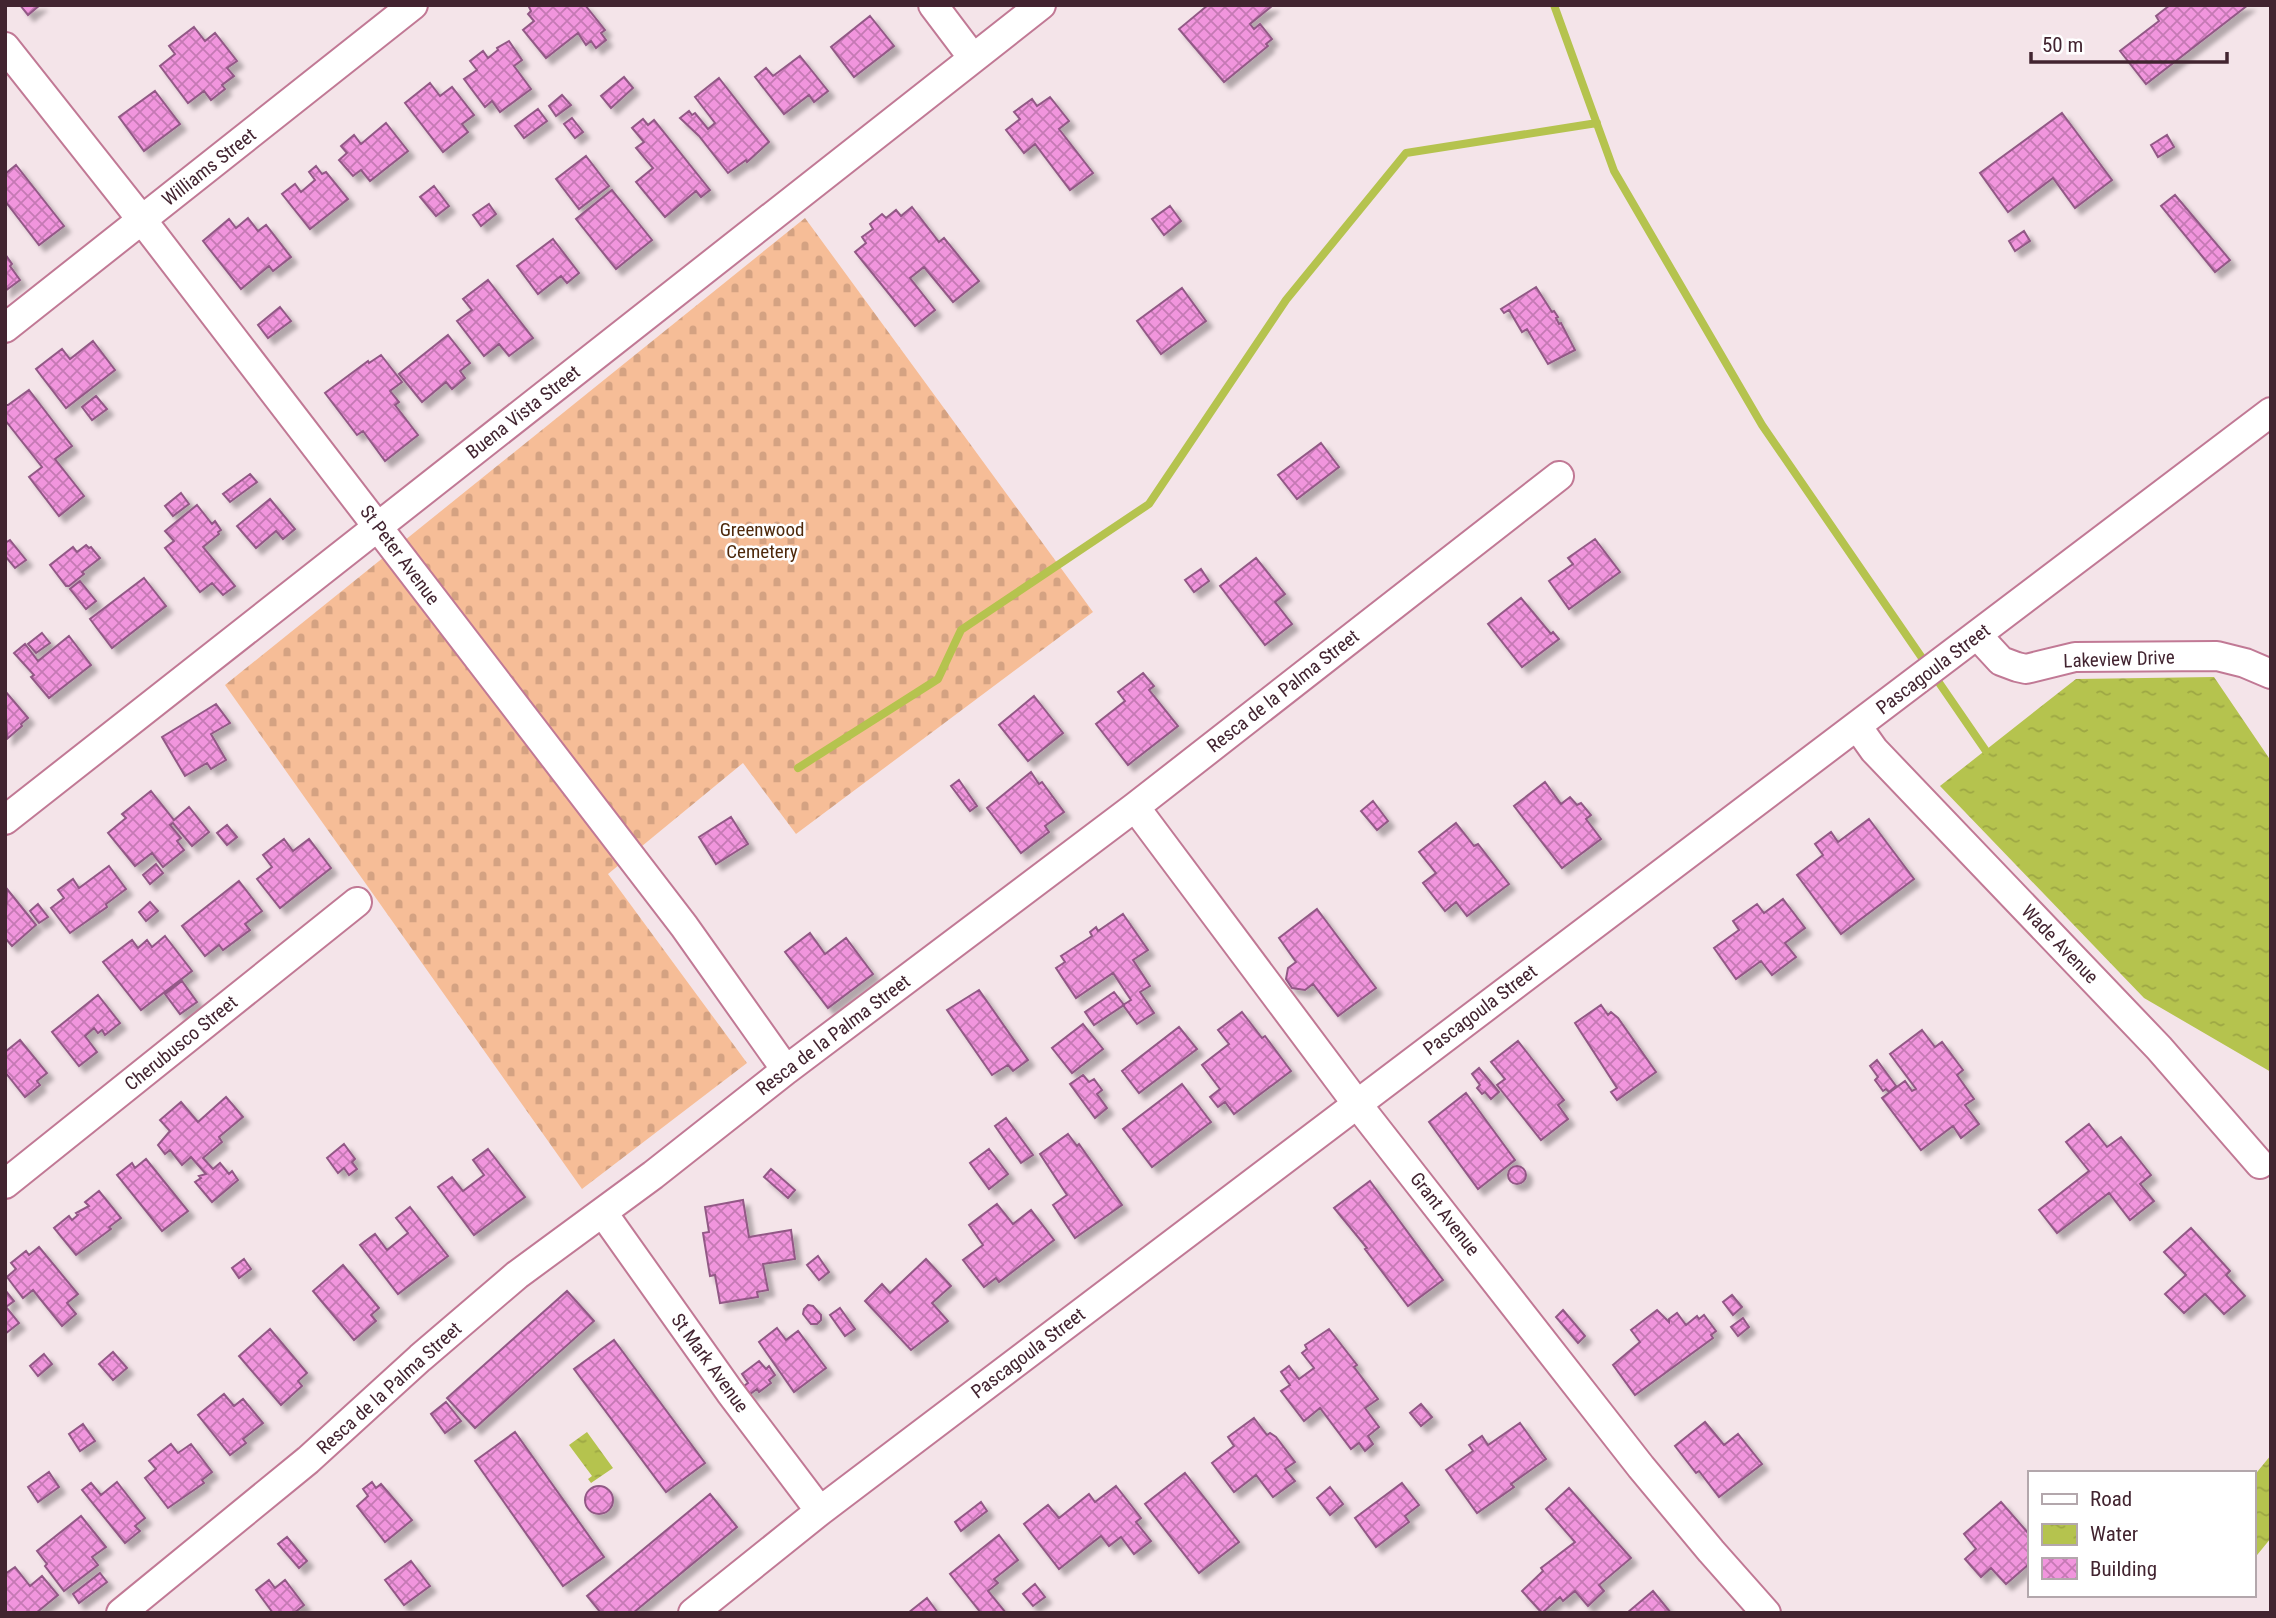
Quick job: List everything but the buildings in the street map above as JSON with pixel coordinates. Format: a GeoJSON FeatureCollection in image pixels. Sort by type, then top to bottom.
{"type":"FeatureCollection","features":[{"type":"Feature","properties":{"kind":"street","name":"Williams Street"},"geometry":{"type":"LineString","coordinates":[[5,328],[414,5]]}},
{"type":"Feature","properties":{"kind":"street"},"geometry":{"type":"LineString","coordinates":[[933,5],[973,58]]}},
{"type":"Feature","properties":{"kind":"street","name":"Buena Vista Street"},"geometry":{"type":"LineString","coordinates":[[5,820],[1041,5]]}},
{"type":"Feature","properties":{"kind":"street","name":"St Peter Avenue"},"geometry":{"type":"LineString","coordinates":[[5,47],[142,220],[684,926],[786,1070]]}},
{"type":"Feature","properties":{"kind":"street","name":"Pascagoula Street"},"geometry":{"type":"LineString","coordinates":[[693,1613],[820,1511],[2271,412]]}},
{"type":"Feature","properties":{"kind":"street","name":"Resca de la Palma Street"},"geometry":{"type":"LineString","coordinates":[[121,1613],[308,1460],[420,1358],[517,1275],[603,1213],[786,1070],[1135,807],[1559,476]]}},
{"type":"Feature","properties":{"kind":"street","name":"Lakeview Drive"},"geometry":{"type":"LineString","coordinates":[[1977,635],[2001,661],[2017,667],[2026,668],[2075,657],[2217,656],[2245,663],[2271,674]]}},
{"type":"Feature","properties":{"kind":"street","name":"Wade Avenue"},"geometry":{"type":"LineString","coordinates":[[1857,726],[1874,750],[2159,1048],[2260,1164]]}},
{"type":"Feature","properties":{"kind":"street","name":"Grant Avenue"},"geometry":{"type":"LineString","coordinates":[[1135,807],[1357,1104],[1641,1467],[1766,1613]]}},
{"type":"Feature","properties":{"kind":"street","name":"Cherubusco Street"},"geometry":{"type":"LineString","coordinates":[[5,1184],[357,902]]}},
{"type":"Feature","properties":{"kind":"street","name":"St Mark Avenue"},"geometry":{"type":"LineString","coordinates":[[603,1213],[730,1392],[820,1511]]}},
{"type":"Feature","properties":{"kind":"green space","name":"Greenwood Cemetery"},"geometry":{"type":"Polygon","coordinates":[[[805,218],[1093,612],[796,834],[743,763],[608,874],[747,1063],[582,1189],[225,685],[805,218]]]}},
{"type":"Feature","properties":{"kind":"water"},"geometry":{"type":"Polygon","coordinates":[[[2214,677],[2271,761],[2271,1072],[2144,998],[1940,786],[2076,679],[2214,677]]]}},
{"type":"Feature","properties":{"kind":"water"},"geometry":{"type":"Polygon","coordinates":[[[587,1432],[613,1468],[591,1483],[588,1479],[592,1476],[569,1445],[587,1432]]]}},
{"type":"Feature","properties":{"kind":"water"},"geometry":{"type":"Polygon","coordinates":[[[2271,1455],[2271,1538],[2255,1558],[2255,1475],[2271,1455]]]}},
{"type":"Feature","properties":{"kind":"waterway"},"geometry":{"type":"LineString","coordinates":[[1554,5],[1614,171],[1762,425],[1986,751]]}},
{"type":"Feature","properties":{"kind":"waterway"},"geometry":{"type":"LineString","coordinates":[[798,768],[938,679],[961,630],[1149,504],[1286,300],[1406,153],[1597,123]]}}]}
